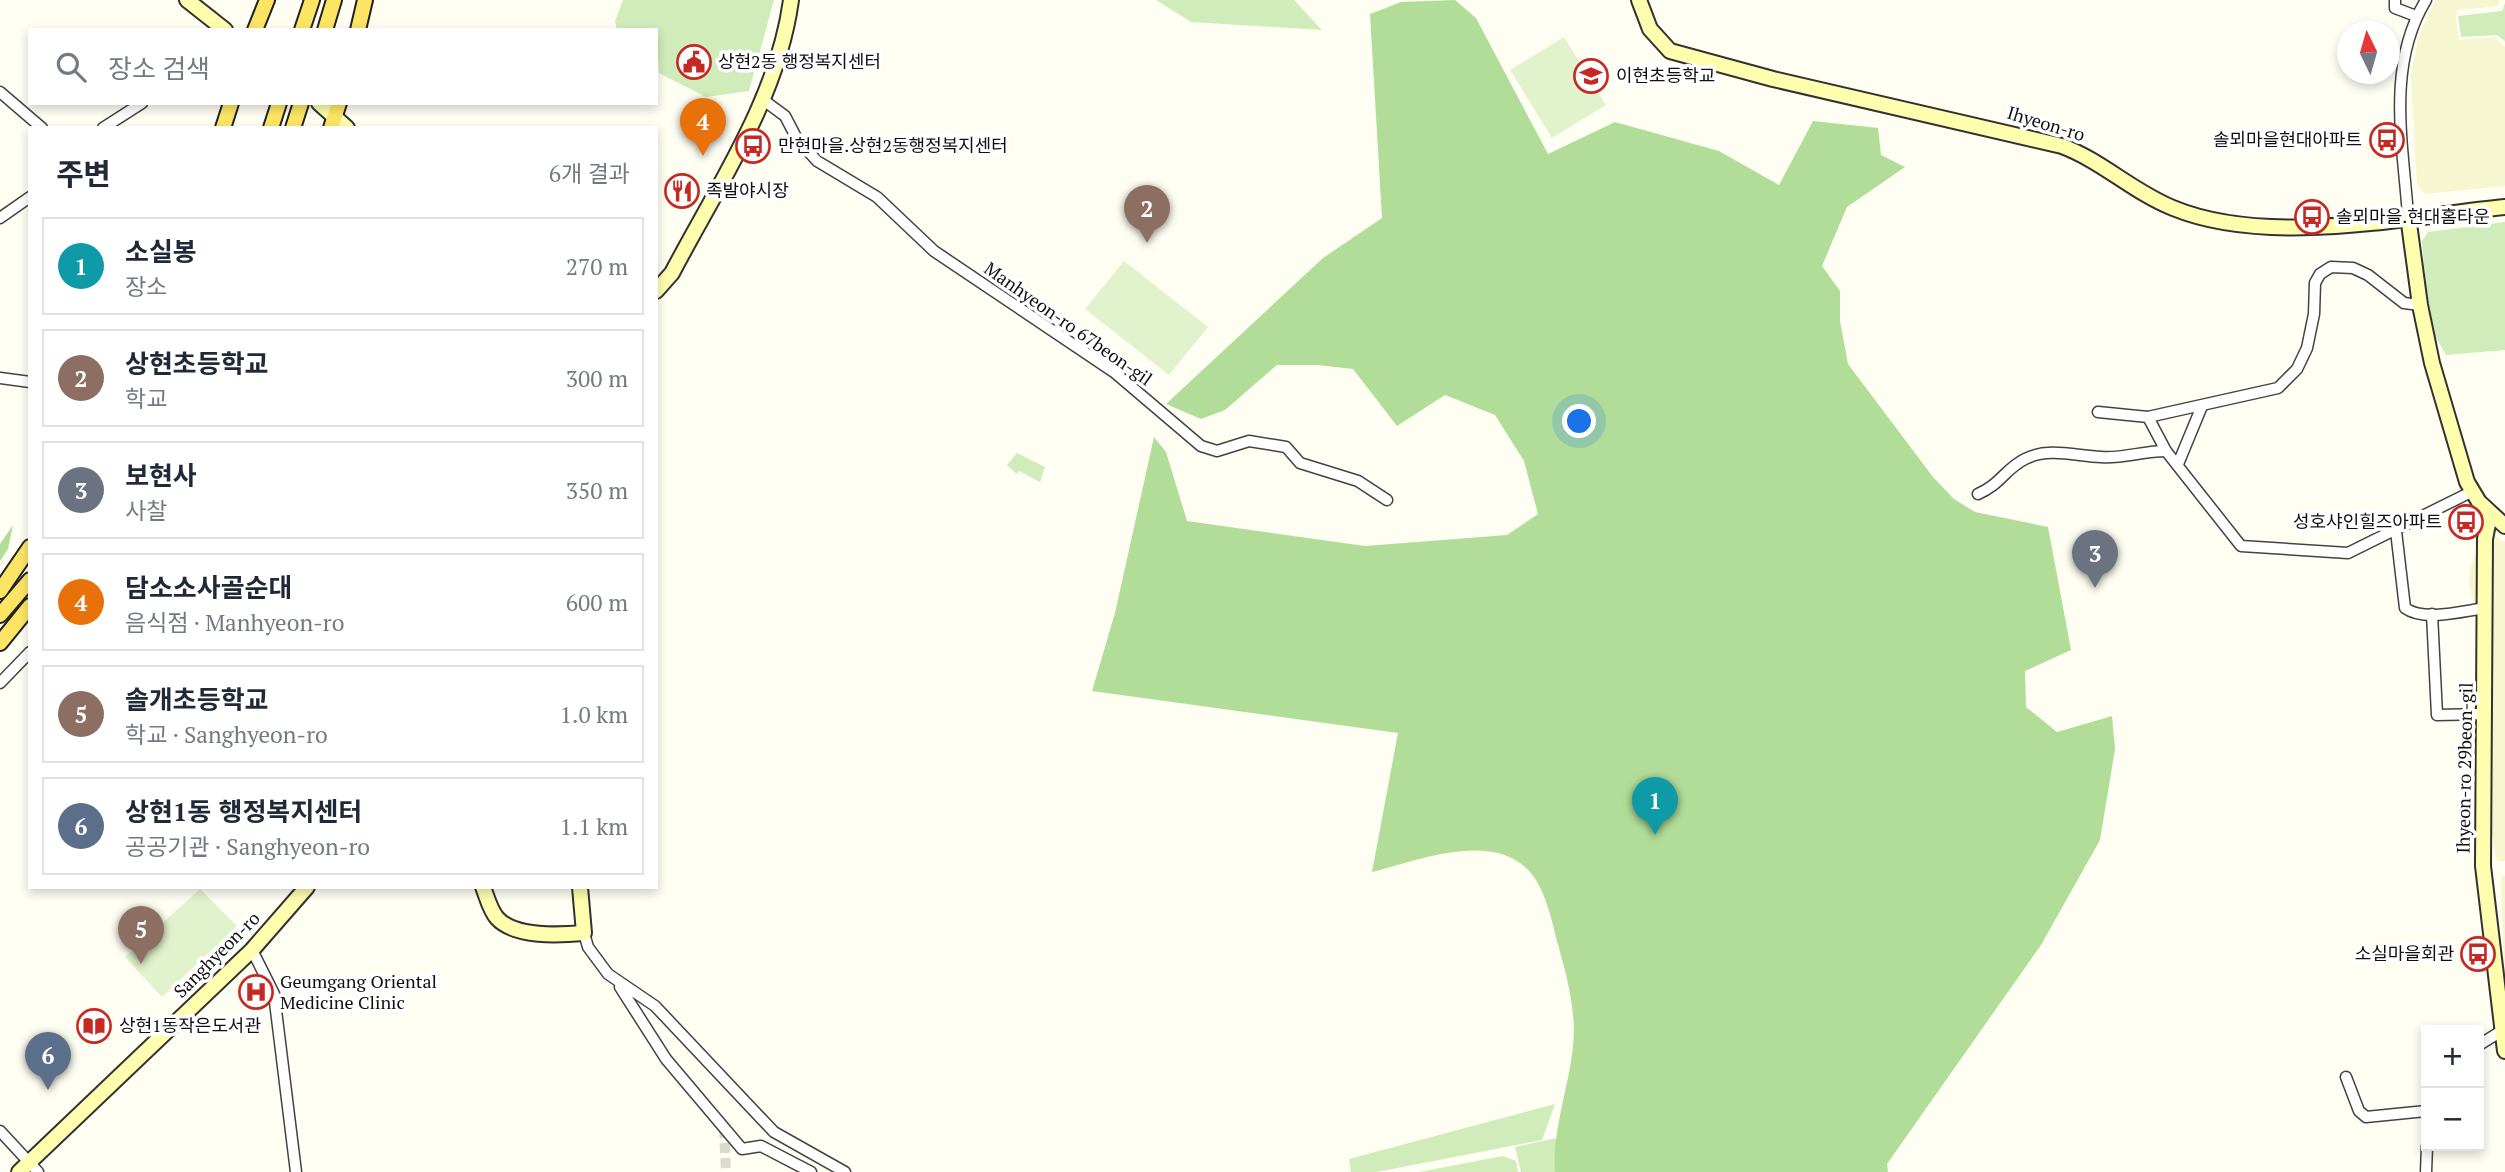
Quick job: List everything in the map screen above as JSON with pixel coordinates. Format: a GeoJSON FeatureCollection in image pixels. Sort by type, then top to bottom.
{"type":"FeatureCollection","features":[{"type":"Feature","properties":{"kind":"main road"},"geometry":{"type":"LineString","coordinates":[[256,28],[267,0]]}},
{"type":"Feature","properties":{"kind":"main road"},"geometry":{"type":"LineString","coordinates":[[304,28],[312,0]]}},
{"type":"Feature","properties":{"kind":"main road"},"geometry":{"type":"LineString","coordinates":[[326,28],[334,0]]}},
{"type":"Feature","properties":{"kind":"main road"},"geometry":{"type":"LineString","coordinates":[[358,28],[365,0]]}},
{"type":"Feature","properties":{"kind":"main road"},"geometry":{"type":"LineString","coordinates":[[224,126],[230,105]]}},
{"type":"Feature","properties":{"kind":"main road"},"geometry":{"type":"LineString","coordinates":[[294,126],[300,105]]}},
{"type":"Feature","properties":{"kind":"main road"},"geometry":{"type":"LineString","coordinates":[[333,123],[338,105]]}},
{"type":"Feature","properties":{"kind":"main road"},"geometry":{"type":"LineString","coordinates":[[272,126],[277,108]]}},
{"type":"Feature","properties":{"kind":"main road"},"geometry":{"type":"LineString","coordinates":[[0,591],[28,550]]}},
{"type":"Feature","properties":{"kind":"main road"},"geometry":{"type":"LineString","coordinates":[[0,615],[28,582]]}},
{"type":"Feature","properties":{"kind":"main road"},"geometry":{"type":"LineString","coordinates":[[0,643],[28,609]]}},
{"type":"Feature","properties":{"kind":"street"},"geometry":{"type":"LineString","coordinates":[[187,0],[222,28]]}},
{"type":"Feature","properties":{"kind":"street"},"geometry":{"type":"LineString","coordinates":[[658,289],[672,273],[762,99],[786,33],[791,0]]}},
{"type":"Feature","properties":{"kind":"street","name":"Ihyeon-ro"},"geometry":{"type":"LineString","coordinates":[[1639,0],[1650,29],[1670,51],[1773,79],[2062,146],[2091,158],[2155,200],[2190,214],[2239,225],[2280,228],[2505,206]]}},
{"type":"Feature","properties":{"kind":"street"},"geometry":{"type":"LineString","coordinates":[[2395,0],[2395,8],[2416,16]]}},
{"type":"Feature","properties":{"kind":"street"},"geometry":{"type":"LineString","coordinates":[[2426,0],[2416,16],[2404,53],[2399,86],[2408,216],[2420,304],[2436,375],[2471,492],[2490,514],[2505,526]]}},
{"type":"Feature","properties":{"kind":"street"},"geometry":{"type":"LineString","coordinates":[[0,92],[40,126]]}},
{"type":"Feature","properties":{"kind":"street","name":"Manhyeon-ro 67beon-gil"},"geometry":{"type":"LineString","coordinates":[[762,99],[785,116],[797,139],[817,161],[877,197],[934,251],[1114,372],[1201,446],[1217,451],[1249,441],[1286,447],[1300,463],[1358,481],[1387,500]]}},
{"type":"Feature","properties":{"kind":"street"},"geometry":{"type":"LineString","coordinates":[[106,126],[139,105]]}},
{"type":"Feature","properties":{"kind":"street"},"geometry":{"type":"LineString","coordinates":[[320,105],[333,123]]}},
{"type":"Feature","properties":{"kind":"street"},"geometry":{"type":"LineString","coordinates":[[0,218],[28,198]]}},
{"type":"Feature","properties":{"kind":"street"},"geometry":{"type":"LineString","coordinates":[[2098,412],[2148,416],[2265,393],[2277,388],[2297,369],[2312,331],[2315,283],[2320,274],[2331,268],[2353,268],[2368,275],[2404,303],[2420,304]]}},
{"type":"Feature","properties":{"kind":"street"},"geometry":{"type":"LineString","coordinates":[[658,269],[672,273]]}},
{"type":"Feature","properties":{"kind":"street"},"geometry":{"type":"LineString","coordinates":[[0,378],[28,382]]}},
{"type":"Feature","properties":{"kind":"street"},"geometry":{"type":"LineString","coordinates":[[2178,464],[2202,406]]}},
{"type":"Feature","properties":{"kind":"street"},"geometry":{"type":"LineString","coordinates":[[2148,416],[2166,452],[2241,546],[2348,553],[2471,492]]}},
{"type":"Feature","properties":{"kind":"street"},"geometry":{"type":"LineString","coordinates":[[1978,494],[1993,488],[2016,464],[2028,457],[2066,453],[2101,457],[2166,452]]}},
{"type":"Feature","properties":{"kind":"street","name":"Ihyeon-ro 29beon-gil"},"geometry":{"type":"LineString","coordinates":[[2490,514],[2486,523],[2484,888],[2505,1051]]}},
{"type":"Feature","properties":{"kind":"street"},"geometry":{"type":"LineString","coordinates":[[2396,531],[2405,608],[2412,613],[2432,614],[2486,608]]}},
{"type":"Feature","properties":{"kind":"street"},"geometry":{"type":"LineString","coordinates":[[2432,614],[2437,715],[2484,714]]}},
{"type":"Feature","properties":{"kind":"street"},"geometry":{"type":"LineString","coordinates":[[0,683],[28,654]]}},
{"type":"Feature","properties":{"kind":"street","name":"Sanghyeon-ro"},"geometry":{"type":"LineString","coordinates":[[0,1131],[29,1169],[252,950],[305,889]]}},
{"type":"Feature","properties":{"kind":"street"},"geometry":{"type":"LineString","coordinates":[[484,889],[496,917],[511,926],[562,935],[584,933]]}},
{"type":"Feature","properties":{"kind":"street"},"geometry":{"type":"LineString","coordinates":[[580,889],[584,933],[595,958],[618,983],[666,1059],[743,1149],[761,1146],[811,1172]]}},
{"type":"Feature","properties":{"kind":"street"},"geometry":{"type":"LineString","coordinates":[[252,950],[274,994],[296,1172]]}},
{"type":"Feature","properties":{"kind":"street"},"geometry":{"type":"LineString","coordinates":[[618,983],[655,1006],[774,1132],[845,1172]]}},
{"type":"Feature","properties":{"kind":"street"},"geometry":{"type":"LineString","coordinates":[[2484,1042],[2502,1030]]}},
{"type":"Feature","properties":{"kind":"street"},"geometry":{"type":"LineString","coordinates":[[2346,1077],[2359,1111],[2366,1117],[2421,1112]]}},
{"type":"Feature","properties":{"kind":"street"},"geometry":{"type":"LineString","coordinates":[[2426,1172],[2427,1151]]}},
{"type":"Feature","properties":{"kind":"green space"},"geometry":{"type":"Polygon","coordinates":[[[623,0],[774,0],[749,91],[706,97],[659,73],[658,28],[617,28],[615,21],[623,0]]]}},
{"type":"Feature","properties":{"kind":"green space"},"geometry":{"type":"Polygon","coordinates":[[[1156,0],[1294,0],[1322,30],[1191,22],[1156,0]]]}},
{"type":"Feature","properties":{"kind":"green space"},"geometry":{"type":"Polygon","coordinates":[[[1455,0],[1476,18],[1548,154],[1615,122],[1719,151],[1779,185],[1813,121],[1878,128],[1881,155],[1905,167],[1847,207],[1822,266],[1840,291],[1840,321],[1848,364],[1933,477],[1954,499],[1975,512],[2048,527],[2071,650],[2025,671],[2026,707],[2057,732],[2112,716],[2115,749],[2100,840],[2041,945],[1887,1164],[1888,1172],[1555,1172],[1558,1125],[1574,1033],[1567,979],[1546,902],[1536,880],[1521,864],[1503,854],[1459,851],[1372,872],[1398,733],[1092,691],[1115,613],[1154,437],[1166,452],[1187,521],[1365,546],[1507,535],[1538,514],[1524,461],[1495,415],[1445,395],[1397,426],[1353,369],[1317,365],[1277,365],[1225,410],[1201,419],[1166,404],[1323,258],[1382,218],[1370,14],[1401,2],[1455,0]]]}},
{"type":"Feature","properties":{"kind":"green space"},"geometry":{"type":"Polygon","coordinates":[[[2435,0],[2500,0],[2498,6],[2457,10],[2456,20],[2459,40],[2495,37],[2505,47],[2505,186],[2425,194],[2417,185],[2411,75],[2419,36],[2435,0]]]}},
{"type":"Feature","properties":{"kind":"green space"},"geometry":{"type":"Polygon","coordinates":[[[2505,3],[2505,41],[2497,35],[2461,37],[2458,16],[2502,11],[2505,3]]]}},
{"type":"Feature","properties":{"kind":"green space"},"geometry":{"type":"Polygon","coordinates":[[[1564,37],[1606,105],[1552,138],[1510,70],[1564,37]]]}},
{"type":"Feature","properties":{"kind":"green space"},"geometry":{"type":"Polygon","coordinates":[[[2505,222],[2505,350],[2446,355],[2434,334],[2427,305],[2422,241],[2428,232],[2505,222]]]}},
{"type":"Feature","properties":{"kind":"green space"},"geometry":{"type":"Polygon","coordinates":[[[1124,261],[1208,327],[1169,375],[1085,309],[1124,261]]]}},
{"type":"Feature","properties":{"kind":"green space"},"geometry":{"type":"Polygon","coordinates":[[[1017,453],[1045,467],[1040,482],[1019,471],[1017,474],[1007,465],[1017,453]]]}},
{"type":"Feature","properties":{"kind":"green space"},"geometry":{"type":"Polygon","coordinates":[[[13,525],[8,549],[0,561],[0,544],[13,525]]]}},
{"type":"Feature","properties":{"kind":"green space"},"geometry":{"type":"Polygon","coordinates":[[[2485,530],[2505,542],[2505,861],[2497,861],[2490,823],[2481,632],[2469,584],[2470,570],[2485,530]]]}},
{"type":"Feature","properties":{"kind":"green space"},"geometry":{"type":"Polygon","coordinates":[[[2505,876],[2505,1003],[2501,877],[2505,876]]]}},
{"type":"Feature","properties":{"kind":"green space"},"geometry":{"type":"Polygon","coordinates":[[[200,889],[237,926],[162,997],[125,957],[200,889]]]}},
{"type":"Feature","properties":{"kind":"green space"},"geometry":{"type":"Polygon","coordinates":[[[1555,1104],[1542,1140],[1377,1172],[1351,1172],[1349,1159],[1555,1104]]]}},
{"type":"Feature","properties":{"kind":"green space"},"geometry":{"type":"Polygon","coordinates":[[[1557,1138],[1555,1172],[1521,1172],[1515,1147],[1557,1138]]]}},
{"type":"Feature","properties":{"kind":"green space"},"geometry":{"type":"Polygon","coordinates":[[[1503,1156],[1516,1161],[1518,1172],[1419,1172],[1503,1156]]]}},
{"type":"Feature","properties":{"kind":"tunnel"},"geometry":{"type":"LineString","coordinates":[[724,1128],[726,1172]]}},
{"type":"Feature","properties":{"kind":"place","name":"상현2동 행정복지센터"},"geometry":{"type":"Point","coordinates":[694,62]}},
{"type":"Feature","properties":{"kind":"place","name":"이현초등학교"},"geometry":{"type":"Point","coordinates":[1591,76]}},
{"type":"Feature","properties":{"kind":"place","name":"솔뫼마을현대아파트"},"geometry":{"type":"Point","coordinates":[2387,140]}},
{"type":"Feature","properties":{"kind":"place","name":"만현마을.상현2동행정복지센터"},"geometry":{"type":"Point","coordinates":[753,146]}},
{"type":"Feature","properties":{"kind":"place","name":"담소소사골순대"},"geometry":{"type":"Point","coordinates":[703,156]}},
{"type":"Feature","properties":{"kind":"place","name":"족발야시장"},"geometry":{"type":"Point","coordinates":[682,191]}},
{"type":"Feature","properties":{"kind":"place","name":"솔뫼마을.현대홈타운"},"geometry":{"type":"Point","coordinates":[2312,217]}},
{"type":"Feature","properties":{"kind":"place","name":"상현초등학교"},"geometry":{"type":"Point","coordinates":[1147,243]}},
{"type":"Feature","properties":{"kind":"place","name":"성호샤인힐즈아파트"},"geometry":{"type":"Point","coordinates":[2466,522]}},
{"type":"Feature","properties":{"kind":"place","name":"보현사"},"geometry":{"type":"Point","coordinates":[2095,588]}},
{"type":"Feature","properties":{"kind":"place","name":"소실봉"},"geometry":{"type":"Point","coordinates":[1655,835]}},
{"type":"Feature","properties":{"kind":"place","name":"소실마을회관"},"geometry":{"type":"Point","coordinates":[2478,954]}},
{"type":"Feature","properties":{"kind":"place","name":"솔개초등학교"},"geometry":{"type":"Point","coordinates":[141,964]}},
{"type":"Feature","properties":{"kind":"place","name":"Geumgang Oriental Medicine Clinic"},"geometry":{"type":"Point","coordinates":[256,992]}},
{"type":"Feature","properties":{"kind":"place","name":"상현1동작은도서관"},"geometry":{"type":"Point","coordinates":[94,1026]}},
{"type":"Feature","properties":{"kind":"place","name":"상현1동 행정복지센터"},"geometry":{"type":"Point","coordinates":[48,1090]}}]}
